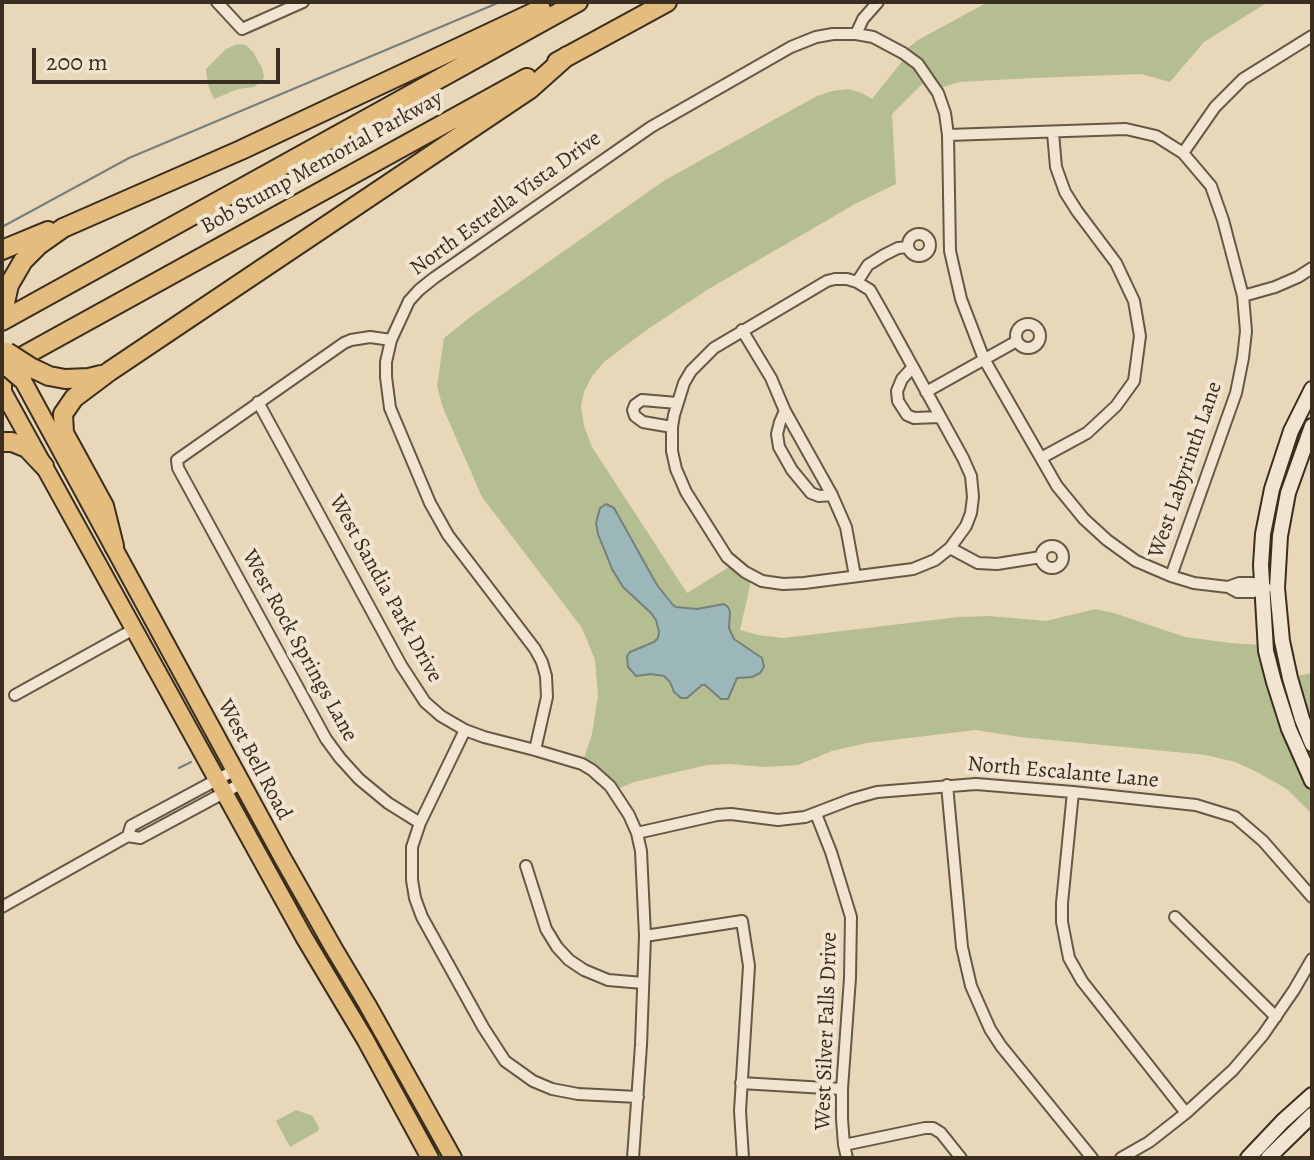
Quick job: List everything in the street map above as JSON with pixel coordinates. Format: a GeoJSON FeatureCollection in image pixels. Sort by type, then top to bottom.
{"type":"FeatureCollection","features":[{"type":"Feature","properties":{"kind":"highway"},"geometry":{"type":"LineString","coordinates":[[2,250],[42,233],[63,228],[331,109],[556,2]]}},
{"type":"Feature","properties":{"kind":"highway","name":"Bob Stump Memorial Parkway"},"geometry":{"type":"LineString","coordinates":[[2,318],[578,2]]}},
{"type":"Feature","properties":{"kind":"highway","name":"Bob Stump Memorial Parkway"},"geometry":{"type":"LineString","coordinates":[[3,354],[667,2]]}},
{"type":"Feature","properties":{"kind":"highway"},"geometry":{"type":"LineString","coordinates":[[114,546],[104,506],[64,433],[63,414],[74,398],[530,89],[567,56]]}},
{"type":"Feature","properties":{"kind":"highway"},"geometry":{"type":"LineString","coordinates":[[2,318],[6,295],[23,261],[63,228]]}},
{"type":"Feature","properties":{"kind":"highway"},"geometry":{"type":"LineString","coordinates":[[3,354],[30,375],[75,380],[110,371]]}},
{"type":"Feature","properties":{"kind":"highway"},"geometry":{"type":"LineString","coordinates":[[2,383],[2,390]]}},
{"type":"Feature","properties":{"kind":"highway"},"geometry":{"type":"LineString","coordinates":[[2,442],[27,448],[44,466]]}},
{"type":"Feature","properties":{"kind":"main road","name":"West Bell Road"},"geometry":{"type":"LineString","coordinates":[[30,375],[114,546],[238,777],[453,1158]]}},
{"type":"Feature","properties":{"kind":"main road","name":"West Bell Road"},"geometry":{"type":"LineString","coordinates":[[2,390],[304,937],[430,1158]]}},
{"type":"Feature","properties":{"kind":"main road"},"geometry":{"type":"LineString","coordinates":[[351,1015],[367,1004]]}},
{"type":"Feature","properties":{"kind":"street"},"geometry":{"type":"LineString","coordinates":[[217,2],[242,29],[303,2]]}},
{"type":"Feature","properties":{"kind":"street"},"geometry":{"type":"LineString","coordinates":[[878,2],[863,19],[856,34],[889,44],[918,64],[938,93],[948,135],[950,251],[961,299],[984,359],[1057,486],[1084,519],[1136,561],[1171,576],[1194,583],[1228,587],[1237,592],[1277,588]]}},
{"type":"Feature","properties":{"kind":"street","name":"North Estrella Vista Drive"},"geometry":{"type":"LineString","coordinates":[[535,750],[547,697],[542,662],[448,535],[430,503],[390,408],[386,362],[391,340],[409,301],[419,290],[624,144],[791,47],[824,36],[856,34]]}},
{"type":"Feature","properties":{"kind":"street"},"geometry":{"type":"LineString","coordinates":[[948,135],[1126,129],[1156,136],[1183,153],[1215,107],[1243,79],[1312,36]]}},
{"type":"Feature","properties":{"kind":"street"},"geometry":{"type":"LineString","coordinates":[[1041,458],[1087,433],[1116,406],[1134,381],[1140,336],[1134,301],[1116,263],[1065,192],[1056,167],[1053,133]]}},
{"type":"Feature","properties":{"kind":"street","name":"West Labyrinth Lane"},"geometry":{"type":"LineString","coordinates":[[1171,576],[1236,393],[1246,331],[1243,296],[1211,186],[1183,153]]}},
{"type":"Feature","properties":{"kind":"street"},"geometry":{"type":"LineString","coordinates":[[857,282],[868,265],[898,248],[908,247]]}},
{"type":"Feature","properties":{"kind":"street"},"geometry":{"type":"LineString","coordinates":[[1243,296],[1275,287],[1312,268]]}},
{"type":"Feature","properties":{"kind":"street"},"geometry":{"type":"LineString","coordinates":[[847,279],[857,282],[870,290],[963,458],[971,476],[971,513],[966,526],[950,548],[935,560],[913,569],[783,584],[762,581],[727,557],[686,492],[676,469],[671,432],[677,403],[684,383],[699,361],[714,348],[827,281],[847,279]]}},
{"type":"Feature","properties":{"kind":"street"},"geometry":{"type":"LineString","coordinates":[[742,330],[771,378],[785,411],[832,495],[846,527],[855,576]]}},
{"type":"Feature","properties":{"kind":"street"},"geometry":{"type":"LineString","coordinates":[[258,402],[344,343],[370,337],[391,340]]}},
{"type":"Feature","properties":{"kind":"street"},"geometry":{"type":"LineString","coordinates":[[926,392],[1017,341]]}},
{"type":"Feature","properties":{"kind":"street"},"geometry":{"type":"LineString","coordinates":[[913,367],[902,379],[897,391],[898,401],[907,415],[914,418],[940,417]]}},
{"type":"Feature","properties":{"kind":"street"},"geometry":{"type":"LineString","coordinates":[[1312,389],[1291,431],[1272,489],[1263,534],[1261,588],[1266,651],[1274,682],[1289,729],[1312,781]]}},
{"type":"Feature","properties":{"kind":"street"},"geometry":{"type":"LineString","coordinates":[[671,432],[643,422],[633,410],[642,400],[677,403]]}},
{"type":"Feature","properties":{"kind":"street","name":"West Rock Springs Lane"},"geometry":{"type":"LineString","coordinates":[[258,402],[177,460],[178,468],[326,739],[359,779],[388,803],[420,823]]}},
{"type":"Feature","properties":{"kind":"street","name":"West Sandia Park Drive"},"geometry":{"type":"LineString","coordinates":[[258,402],[412,684],[425,702],[465,730],[572,760],[592,770],[619,798],[637,833],[641,851],[645,936],[633,1158]]}},
{"type":"Feature","properties":{"kind":"street"},"geometry":{"type":"LineString","coordinates":[[785,411],[777,434],[779,447],[792,470],[811,493],[832,495]]}},
{"type":"Feature","properties":{"kind":"street"},"geometry":{"type":"LineString","coordinates":[[1312,426],[1288,493],[1280,536],[1277,588],[1287,667],[1312,744]]}},
{"type":"Feature","properties":{"kind":"street"},"geometry":{"type":"LineString","coordinates":[[950,548],[978,563],[997,564],[1041,557]]}},
{"type":"Feature","properties":{"kind":"street"},"geometry":{"type":"LineString","coordinates":[[15,695],[134,629]]}},
{"type":"Feature","properties":{"kind":"street"},"geometry":{"type":"LineString","coordinates":[[465,730],[420,823],[412,847],[418,908],[505,1061],[533,1081],[552,1089],[578,1094],[638,1097]]}},
{"type":"Feature","properties":{"kind":"street"},"geometry":{"type":"LineString","coordinates":[[2,907],[128,836],[131,826],[238,777]]}},
{"type":"Feature","properties":{"kind":"street","name":"North Escalante Lane"},"geometry":{"type":"LineString","coordinates":[[637,833],[717,815],[778,820],[805,817],[877,792],[947,785],[976,784],[1073,792],[1196,805],[1235,817],[1263,841],[1312,897]]}},
{"type":"Feature","properties":{"kind":"street"},"geometry":{"type":"LineString","coordinates":[[947,785],[962,947],[971,986],[1001,1046],[1092,1158]]}},
{"type":"Feature","properties":{"kind":"street"},"geometry":{"type":"LineString","coordinates":[[1073,792],[1062,903],[1069,958],[1082,981],[1186,1113]]}},
{"type":"Feature","properties":{"kind":"street","name":"West Silver Falls Drive"},"geometry":{"type":"LineString","coordinates":[[816,814],[851,917],[842,1089],[847,1158]]}},
{"type":"Feature","properties":{"kind":"street"},"geometry":{"type":"LineString","coordinates":[[526,866],[546,929],[569,960],[608,980],[643,983]]}},
{"type":"Feature","properties":{"kind":"street"},"geometry":{"type":"LineString","coordinates":[[1175,917],[1276,1017]]}},
{"type":"Feature","properties":{"kind":"street"},"geometry":{"type":"LineString","coordinates":[[645,936],[742,921],[749,966],[740,1111],[743,1158]]}},
{"type":"Feature","properties":{"kind":"street"},"geometry":{"type":"LineString","coordinates":[[1121,1158],[1149,1142],[1186,1113],[1233,1070],[1276,1017],[1312,959]]}},
{"type":"Feature","properties":{"kind":"street"},"geometry":{"type":"LineString","coordinates":[[741,1083],[842,1089]]}},
{"type":"Feature","properties":{"kind":"street"},"geometry":{"type":"LineString","coordinates":[[1248,1158],[1312,1095]]}},
{"type":"Feature","properties":{"kind":"street"},"geometry":{"type":"LineString","coordinates":[[1268,1158],[1312,1115]]}},
{"type":"Feature","properties":{"kind":"street"},"geometry":{"type":"LineString","coordinates":[[844,1145],[933,1128],[941,1133],[961,1158]]}},
{"type":"Feature","properties":{"kind":"green space"},"geometry":{"type":"Polygon","coordinates":[[[988,2],[1268,2],[1204,42],[1170,82],[1141,74],[1033,78],[959,82],[931,91],[924,82],[892,114],[896,184],[855,204],[707,290],[604,362],[592,376],[581,406],[592,447],[687,593],[729,567],[751,581],[740,630],[783,638],[959,617],[1046,621],[1095,609],[1185,637],[1262,645],[1270,681],[1312,673],[1312,814],[1287,789],[1235,762],[1206,755],[976,730],[867,743],[832,751],[798,765],[707,765],[620,788],[584,759],[598,696],[595,660],[582,628],[482,497],[443,408],[437,386],[444,338],[473,315],[665,180],[817,96],[848,89],[872,99],[904,59],[908,48],[988,2]]]}},
{"type":"Feature","properties":{"kind":"green space"},"geometry":{"type":"Polygon","coordinates":[[[237,44],[246,45],[253,52],[262,68],[263,80],[254,87],[238,89],[214,99],[206,69],[226,49],[237,44]]]}},
{"type":"Feature","properties":{"kind":"green space"},"geometry":{"type":"Polygon","coordinates":[[[296,1110],[313,1116],[319,1128],[290,1147],[276,1121],[296,1110]]]}},
{"type":"Feature","properties":{"kind":"water"},"geometry":{"type":"Polygon","coordinates":[[[606,504],[614,508],[657,585],[673,605],[697,609],[724,604],[730,612],[729,628],[734,639],[762,658],[764,667],[760,673],[737,678],[728,699],[721,699],[705,685],[687,698],[681,698],[664,676],[636,676],[628,667],[627,656],[630,652],[654,642],[659,632],[651,613],[623,587],[612,569],[596,523],[600,508],[606,504]]]}},
{"type":"Feature","properties":{"kind":"waterway"},"geometry":{"type":"LineString","coordinates":[[2,227],[129,158],[500,2]]}},
{"type":"Feature","properties":{"kind":"waterway"},"geometry":{"type":"LineString","coordinates":[[179,768],[191,762]]}}]}
